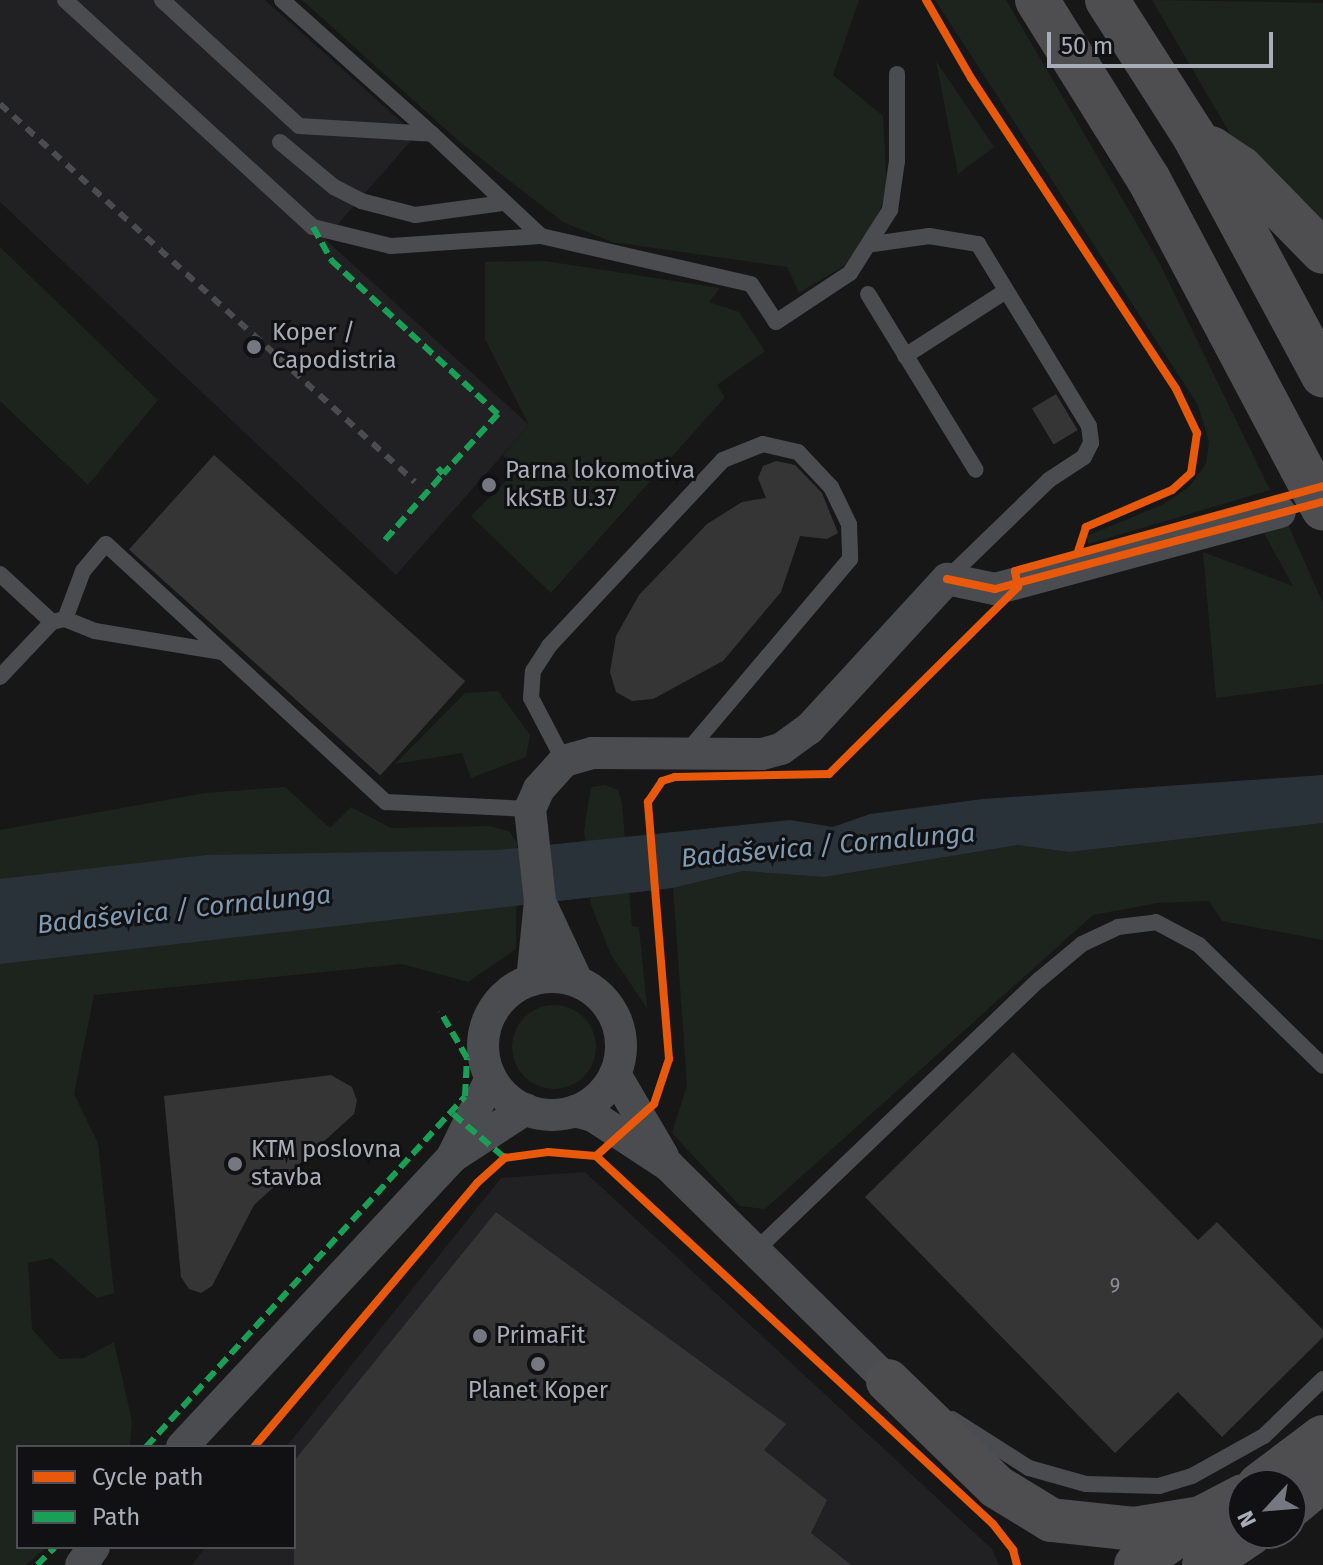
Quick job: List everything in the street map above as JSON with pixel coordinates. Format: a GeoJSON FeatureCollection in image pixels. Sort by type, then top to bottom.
{"type":"FeatureCollection","features":[{"type":"Feature","properties":{"kind":"highway"},"geometry":{"type":"LineString","coordinates":[[1037,0],[1148,178],[1323,509]]}},
{"type":"Feature","properties":{"kind":"highway"},"geometry":{"type":"LineString","coordinates":[[1107,0],[1194,136],[1323,376]]}},
{"type":"Feature","properties":{"kind":"highway"},"geometry":{"type":"LineString","coordinates":[[1194,136],[1241,168],[1323,252]]}},
{"type":"Feature","properties":{"kind":"highway"},"geometry":{"type":"LineString","coordinates":[[888,1381],[997,1487],[1051,1520],[1134,1529],[1201,1518]]}},
{"type":"Feature","properties":{"kind":"highway"},"geometry":{"type":"LineString","coordinates":[[1280,1469],[1323,1437]]}},
{"type":"Feature","properties":{"kind":"highway"},"geometry":{"type":"LineString","coordinates":[[1307,1493],[1323,1480]]}},
{"type":"Feature","properties":{"kind":"highway"},"geometry":{"type":"LineString","coordinates":[[1136,1565],[1201,1518],[1227,1504]]}},
{"type":"Feature","properties":{"kind":"highway"},"geometry":{"type":"LineString","coordinates":[[1204,1565],[1228,1549]]}},
{"type":"Feature","properties":{"kind":"street"},"geometry":{"type":"LineString","coordinates":[[532,980],[540,901],[530,809],[539,789],[564,761],[592,753],[684,755],[781,749],[809,729],[947,579],[995,589],[1280,512]]}},
{"type":"Feature","properties":{"kind":"street"},"geometry":{"type":"LineString","coordinates":[[540,901],[577,981],[601,997],[616,1020],[621,1047],[615,1074],[599,1097],[575,1111],[546,1115],[526,1109],[506,1097],[491,1078],[483,1043],[492,1013],[515,988],[532,980],[577,981]]}},
{"type":"Feature","properties":{"kind":"street"},"geometry":{"type":"LineString","coordinates":[[615,1074],[669,1166]]}},
{"type":"Feature","properties":{"kind":"street"},"geometry":{"type":"LineString","coordinates":[[452,1157],[491,1078]]}},
{"type":"Feature","properties":{"kind":"street"},"geometry":{"type":"LineString","coordinates":[[184,1445],[452,1157],[526,1109]]}},
{"type":"Feature","properties":{"kind":"street"},"geometry":{"type":"LineString","coordinates":[[575,1111],[593,1116],[669,1166],[888,1381]]}},
{"type":"Feature","properties":{"kind":"lane"},"geometry":{"type":"LineString","coordinates":[[65,0],[313,227],[391,246],[541,236],[751,284],[776,322],[850,273],[873,244],[890,210],[897,161],[897,74]]}},
{"type":"Feature","properties":{"kind":"lane"},"geometry":{"type":"LineString","coordinates":[[162,0],[299,126],[432,134]]}},
{"type":"Feature","properties":{"kind":"lane"},"geometry":{"type":"LineString","coordinates":[[282,0],[541,236]]}},
{"type":"Feature","properties":{"kind":"lane"},"geometry":{"type":"LineString","coordinates":[[280,142],[334,187],[361,201],[415,215],[504,203]]}},
{"type":"Feature","properties":{"kind":"lane"},"geometry":{"type":"LineString","coordinates":[[873,244],[929,236],[978,244],[1089,426],[1091,443],[1075,466],[1049,480],[947,579]]}},
{"type":"Feature","properties":{"kind":"lane"},"geometry":{"type":"LineString","coordinates":[[905,356],[1006,291]]}},
{"type":"Feature","properties":{"kind":"lane"},"geometry":{"type":"LineString","coordinates":[[868,294],[976,470]]}},
{"type":"Feature","properties":{"kind":"lane"},"geometry":{"type":"LineString","coordinates":[[564,761],[531,698],[533,671],[549,646],[723,460],[763,444],[798,452],[831,487],[849,524],[850,559],[684,755]]}},
{"type":"Feature","properties":{"kind":"lane"},"geometry":{"type":"LineString","coordinates":[[0,677],[59,620],[83,571],[106,544],[386,802],[530,809]]}},
{"type":"Feature","properties":{"kind":"lane"},"geometry":{"type":"LineString","coordinates":[[0,574],[59,620],[95,631],[223,653]]}},
{"type":"Feature","properties":{"kind":"lane"},"geometry":{"type":"LineString","coordinates":[[755,1251],[1039,980],[1082,944],[1118,927],[1156,922],[1199,945],[1323,1066]]}},
{"type":"Feature","properties":{"kind":"lane"},"geometry":{"type":"LineString","coordinates":[[888,1381],[1029,1468],[1086,1484],[1131,1488],[1192,1476],[1229,1458],[1264,1436],[1323,1379]]}},
{"type":"Feature","properties":{"kind":"shaded area"},"geometry":{"type":"Polygon","coordinates":[[[0,0],[265,0],[416,135],[325,239],[529,425],[396,575],[0,202],[0,0]]]}},
{"type":"Feature","properties":{"kind":"shaded area"},"geometry":{"type":"Polygon","coordinates":[[[302,0],[859,0],[833,75],[883,116],[887,193],[873,226],[845,265],[799,293],[787,267],[612,242],[563,222],[461,143],[302,0]]]}},
{"type":"Feature","properties":{"kind":"shaded area"},"geometry":{"type":"Polygon","coordinates":[[[935,0],[1006,0],[1159,262],[1270,490],[1088,544],[1087,536],[1164,504],[1189,487],[1206,464],[1209,442],[1198,405],[935,0]]]}},
{"type":"Feature","properties":{"kind":"shaded area"},"geometry":{"type":"Polygon","coordinates":[[[1152,0],[1323,3],[1323,236],[1243,156],[1152,0]]]}},
{"type":"Feature","properties":{"kind":"shaded area"},"geometry":{"type":"Polygon","coordinates":[[[936,61],[994,147],[958,174],[936,61]]]}},
{"type":"Feature","properties":{"kind":"shaded area"},"geometry":{"type":"Polygon","coordinates":[[[0,247],[158,400],[88,485],[0,401],[0,247]]]}},
{"type":"Feature","properties":{"kind":"shaded area"},"geometry":{"type":"Polygon","coordinates":[[[545,261],[720,288],[709,302],[739,312],[765,351],[717,385],[725,397],[551,593],[471,516],[516,471],[503,455],[529,425],[485,339],[485,262],[545,261]]]}},
{"type":"Feature","properties":{"kind":"shaded area"},"geometry":{"type":"Polygon","coordinates":[[[1287,522],[1323,603],[1323,684],[1216,698],[1203,552],[1293,586],[1264,533],[1287,522]]]}},
{"type":"Feature","properties":{"kind":"shaded area"},"geometry":{"type":"Polygon","coordinates":[[[498,691],[530,735],[526,757],[471,778],[462,753],[395,764],[465,693],[498,691]]]}},
{"type":"Feature","properties":{"kind":"shaded area"},"geometry":{"type":"Polygon","coordinates":[[[605,785],[618,790],[622,803],[632,926],[639,927],[647,1008],[611,955],[591,905],[584,830],[591,787],[605,785]]]}},
{"type":"Feature","properties":{"kind":"shaded area"},"geometry":{"type":"Polygon","coordinates":[[[285,787],[330,828],[351,807],[391,828],[491,826],[510,832],[517,843],[516,949],[468,982],[402,964],[94,995],[74,1094],[98,1143],[114,1293],[97,1298],[52,1258],[28,1263],[32,1329],[59,1359],[84,1358],[114,1342],[132,1421],[130,1445],[16,1445],[16,1549],[45,1549],[26,1565],[0,1565],[0,830],[205,793],[285,787]]]}},
{"type":"Feature","properties":{"kind":"shaded area"},"geometry":{"type":"Polygon","coordinates":[[[1323,823],[1323,940],[1222,921],[1209,901],[1158,903],[1093,915],[765,1209],[740,1206],[672,1133],[687,1085],[673,888],[743,871],[824,877],[1018,845],[1069,852],[1323,823]]]}},
{"type":"Feature","properties":{"kind":"shaded area"},"geometry":{"type":"Polygon","coordinates":[[[546,1005],[562,1005],[578,1012],[589,1023],[596,1047],[593,1063],[584,1077],[562,1089],[546,1089],[530,1082],[519,1071],[512,1055],[512,1039],[519,1023],[530,1012],[546,1005]]]}},
{"type":"Feature","properties":{"kind":"shaded area","name":"Planet Koper"},"geometry":{"type":"Polygon","coordinates":[[[585,1172],[992,1549],[999,1565],[192,1565],[204,1549],[296,1549],[296,1445],[288,1445],[501,1178],[585,1172]]]}},
{"type":"Feature","properties":{"kind":"water","name":"Badaševica / Cornalunga"},"geometry":{"type":"Polygon","coordinates":[[[1323,775],[1323,823],[1069,852],[1018,845],[824,877],[743,871],[673,888],[0,964],[0,879],[207,855],[498,850],[790,820],[833,827],[870,814],[983,799],[1323,775]]]}},
{"type":"Feature","properties":{"kind":"building"},"geometry":{"type":"Polygon","coordinates":[[[1056,394],[1078,430],[1054,444],[1032,408],[1056,394]]]}},
{"type":"Feature","properties":{"kind":"building"},"geometry":{"type":"Polygon","coordinates":[[[214,455],[465,681],[380,776],[129,549],[214,455]]]}},
{"type":"Feature","properties":{"kind":"building"},"geometry":{"type":"Polygon","coordinates":[[[776,461],[795,465],[822,493],[838,533],[827,539],[800,536],[781,592],[723,661],[653,699],[632,701],[616,692],[610,672],[616,636],[639,595],[707,524],[742,502],[766,498],[758,478],[763,466],[776,461]]]}},
{"type":"Feature","properties":{"kind":"building"},"geometry":{"type":"Polygon","coordinates":[[[1013,1052],[1198,1240],[1217,1222],[1323,1330],[1323,1337],[1222,1437],[1178,1392],[1115,1453],[865,1197],[1013,1052]]]}},
{"type":"Feature","properties":{"kind":"building","name":"KTM poslovna stavba"},"geometry":{"type":"Polygon","coordinates":[[[331,1075],[352,1087],[357,1101],[354,1114],[254,1205],[212,1286],[201,1293],[189,1289],[181,1277],[164,1096],[331,1075]]]}},
{"type":"Feature","properties":{"kind":"building","name":"Planet Koper"},"geometry":{"type":"Polygon","coordinates":[[[496,1212],[786,1424],[764,1450],[827,1500],[811,1533],[851,1565],[294,1565],[296,1459],[496,1212]]]}},
{"type":"Feature","properties":{"kind":"railway"},"geometry":{"type":"LineString","coordinates":[[0,104],[415,482]]}},
{"type":"Feature","properties":{"kind":"marked path"},"geometry":{"type":"LineString","coordinates":[[313,227],[331,260],[498,414],[443,474]]}},
{"type":"Feature","properties":{"kind":"marked path"},"geometry":{"type":"LineString","coordinates":[[385,540],[443,474],[438,468]]}},
{"type":"Feature","properties":{"kind":"marked path"},"geometry":{"type":"LineString","coordinates":[[148,1445],[465,1096],[467,1058],[440,1011]]}},
{"type":"Feature","properties":{"kind":"marked path"},"geometry":{"type":"LineString","coordinates":[[453,1114],[505,1158]]}},
{"type":"Feature","properties":{"kind":"marked path"},"geometry":{"type":"LineString","coordinates":[[37,1565],[53,1549]]}},
{"type":"Feature","properties":{"kind":"cycle path"},"geometry":{"type":"LineString","coordinates":[[926,0],[971,78],[1176,389],[1197,433],[1191,473],[1172,490],[1086,527],[1078,551]]}},
{"type":"Feature","properties":{"kind":"cycle path"},"geometry":{"type":"LineString","coordinates":[[596,1156],[654,1104],[669,1059],[648,802],[662,781],[675,777],[829,774],[1018,587],[1015,571],[1323,486]]}},
{"type":"Feature","properties":{"kind":"cycle path"},"geometry":{"type":"LineString","coordinates":[[947,579],[995,589],[1323,502]]}},
{"type":"Feature","properties":{"kind":"cycle path"},"geometry":{"type":"LineString","coordinates":[[256,1445],[477,1183],[505,1158],[548,1152],[596,1156],[993,1524],[1013,1550],[1017,1565]]}},
{"type":"Feature","properties":{"kind":"place","name":"Koper / Capodistria"},"geometry":{"type":"Point","coordinates":[254,347]}},
{"type":"Feature","properties":{"kind":"place","name":"Parna lokomotiva kkStB U.37"},"geometry":{"type":"Point","coordinates":[489,485]}},
{"type":"Feature","properties":{"kind":"place","name":"KTM poslovna stavba"},"geometry":{"type":"Point","coordinates":[235,1164]}},
{"type":"Feature","properties":{"kind":"place","name":"PrimaFit"},"geometry":{"type":"Point","coordinates":[480,1336]}},
{"type":"Feature","properties":{"kind":"place","name":"Planet Koper"},"geometry":{"type":"Point","coordinates":[538,1364]}}]}
